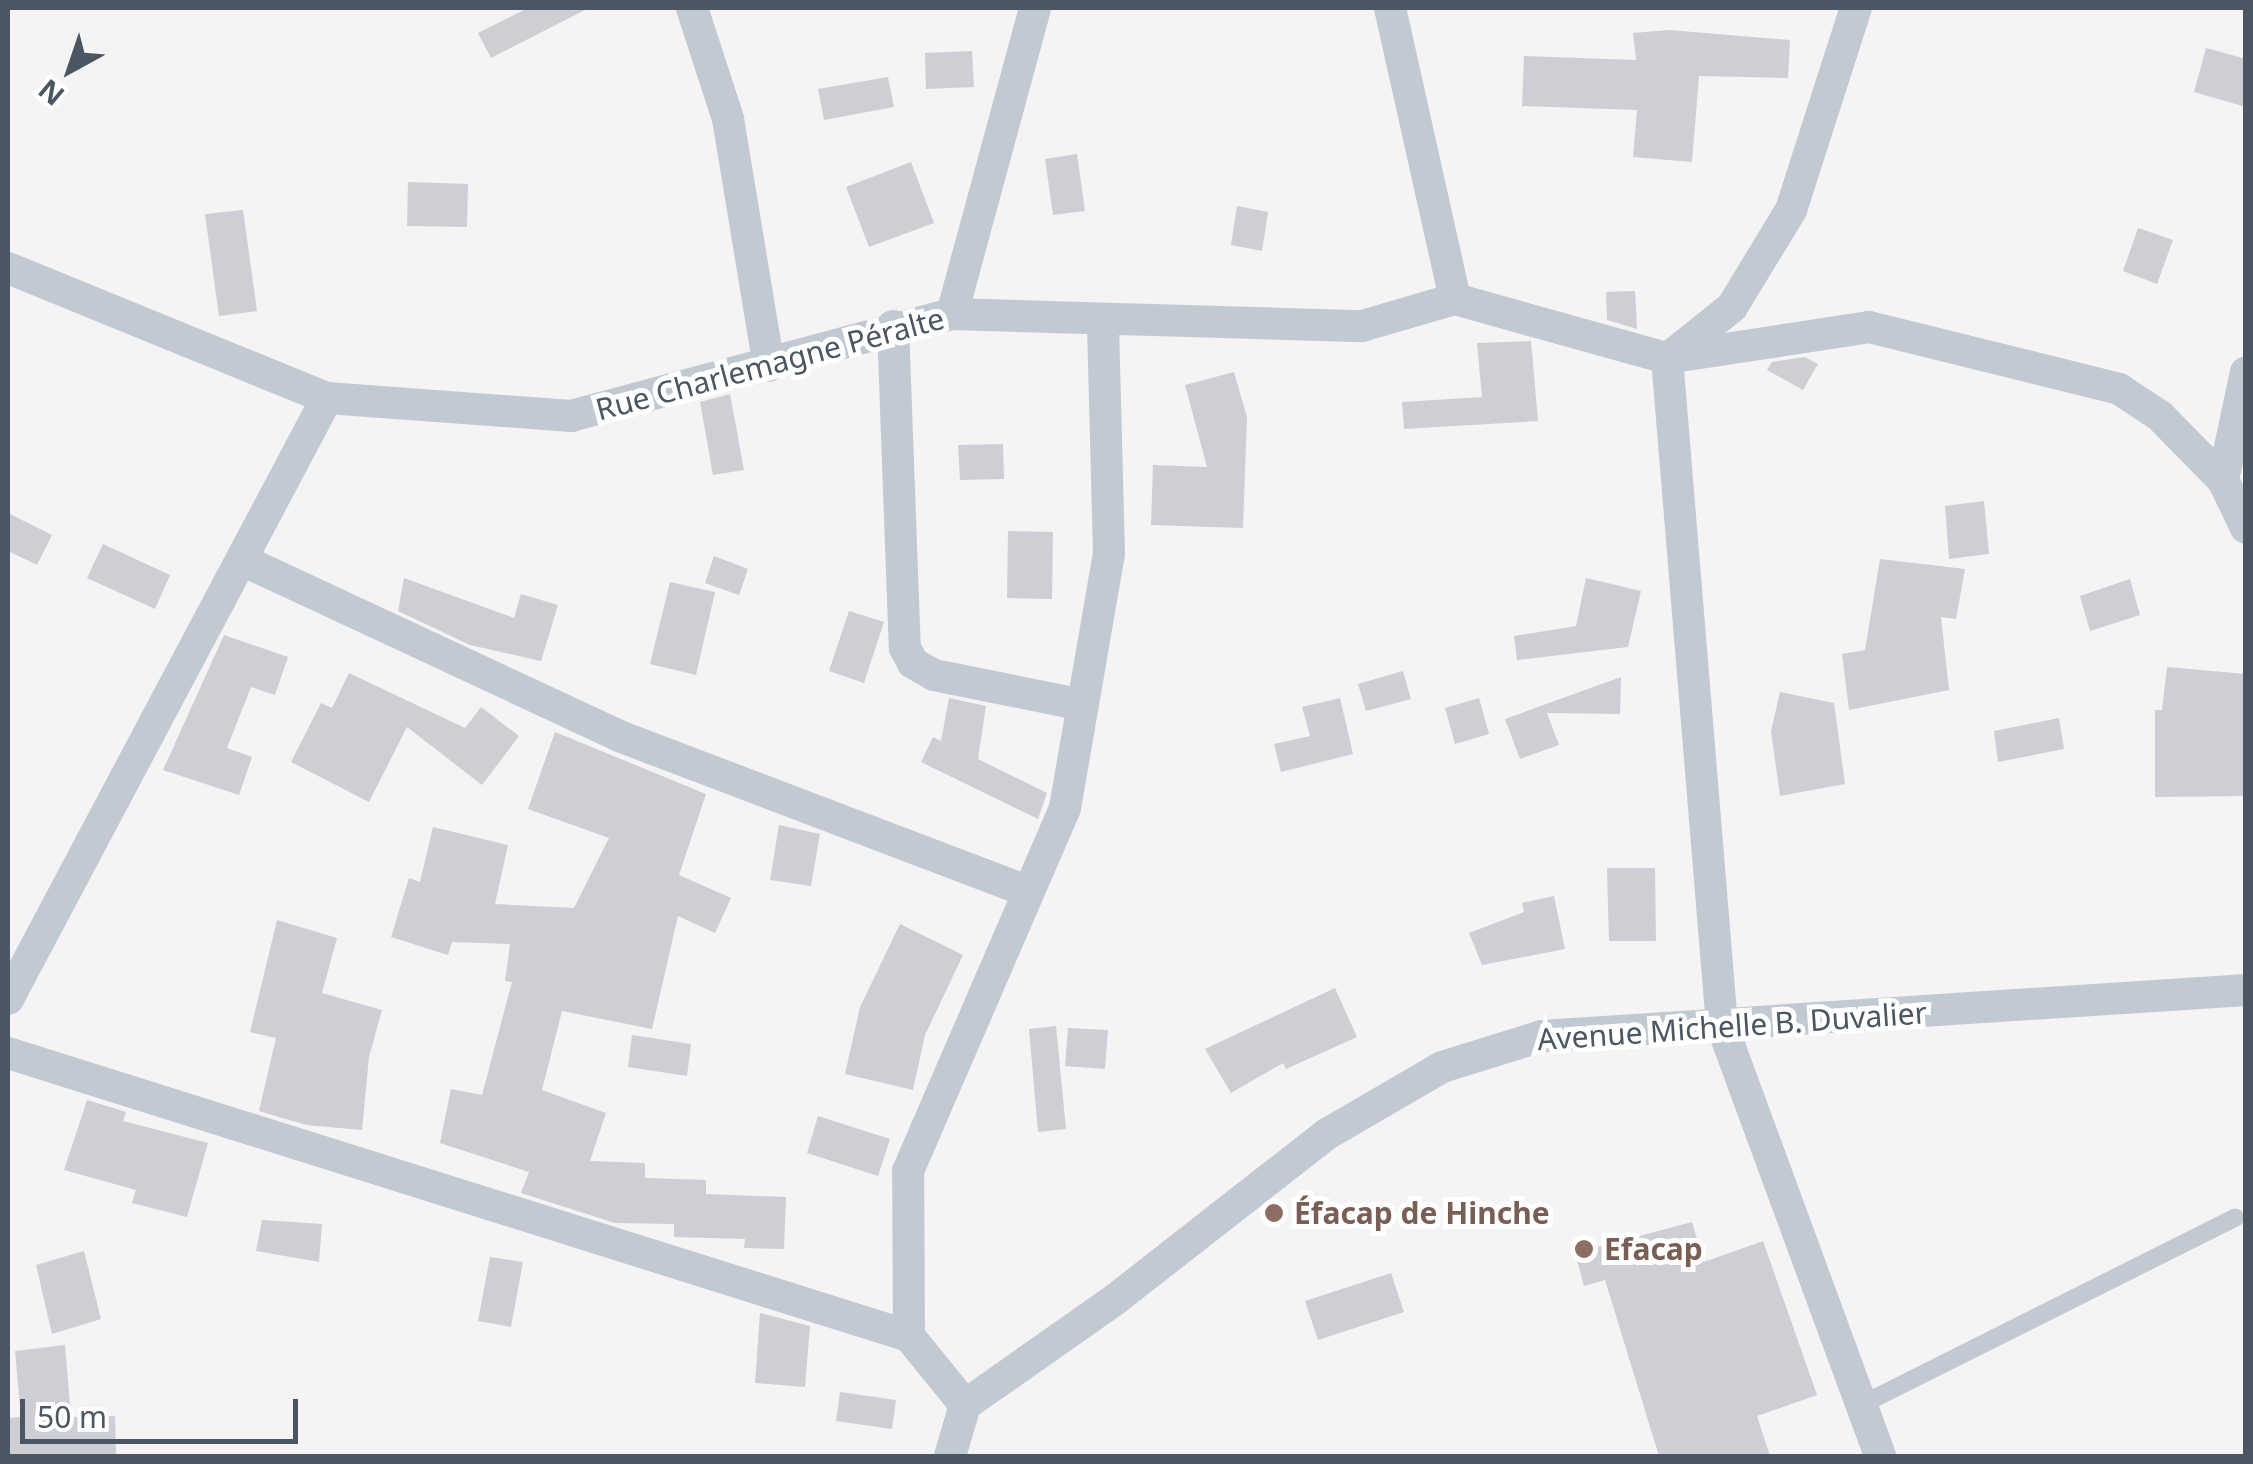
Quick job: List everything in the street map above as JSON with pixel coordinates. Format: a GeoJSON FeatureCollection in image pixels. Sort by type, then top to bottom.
{"type":"FeatureCollection","features":[{"type":"Feature","properties":{"kind":"street"},"geometry":{"type":"LineString","coordinates":[[692,8],[728,119],[770,366]]}},
{"type":"Feature","properties":{"kind":"street"},"geometry":{"type":"LineString","coordinates":[[952,314],[1035,8]]}},
{"type":"Feature","properties":{"kind":"street"},"geometry":{"type":"LineString","coordinates":[[1390,8],[1455,299],[1668,358],[1869,328],[2118,389],[2160,416],[2222,480],[2246,528]]}},
{"type":"Feature","properties":{"kind":"street"},"geometry":{"type":"LineString","coordinates":[[1668,358],[1732,307],[1791,210],[1856,8]]}},
{"type":"Feature","properties":{"kind":"street","name":"Rue Charlemagne Péralte"},"geometry":{"type":"LineString","coordinates":[[10,275],[327,398],[571,416],[770,366],[893,326],[952,314],[1103,322],[1362,326],[1455,299]]}},
{"type":"Feature","properties":{"kind":"street"},"geometry":{"type":"LineString","coordinates":[[909,1336],[908,1171],[1065,808],[1108,554],[1103,322]]}},
{"type":"Feature","properties":{"kind":"street"},"geometry":{"type":"LineString","coordinates":[[893,326],[905,648],[913,663],[934,675],[1083,705]]}},
{"type":"Feature","properties":{"kind":"street"},"geometry":{"type":"LineString","coordinates":[[1668,358],[1722,1026],[1865,1403],[1880,1456]]}},
{"type":"Feature","properties":{"kind":"street"},"geometry":{"type":"LineString","coordinates":[[2222,480],[2246,372]]}},
{"type":"Feature","properties":{"kind":"street"},"geometry":{"type":"LineString","coordinates":[[8,999],[327,398]]}},
{"type":"Feature","properties":{"kind":"street"},"geometry":{"type":"LineString","coordinates":[[242,560],[619,736],[1026,892]]}},
{"type":"Feature","properties":{"kind":"street","name":"Avenue Michelle B. Duvalier"},"geometry":{"type":"LineString","coordinates":[[965,1405],[1116,1298],[1327,1134],[1442,1067],[1542,1036],[2246,990]]}},
{"type":"Feature","properties":{"kind":"street"},"geometry":{"type":"LineString","coordinates":[[8,1053],[909,1336],[965,1405],[950,1456]]}},
{"type":"Feature","properties":{"kind":"lane"},"geometry":{"type":"LineString","coordinates":[[1865,1403],[2235,1218]]}},
{"type":"Feature","properties":{"kind":"building"},"geometry":{"type":"Polygon","coordinates":[[[528,8],[589,8],[491,58],[478,33],[528,8]]]}},
{"type":"Feature","properties":{"kind":"building"},"geometry":{"type":"Polygon","coordinates":[[[1669,30],[1790,40],[1788,78],[1699,76],[1692,162],[1633,157],[1637,110],[1522,106],[1524,56],[1636,60],[1633,33],[1669,30]]]}},
{"type":"Feature","properties":{"kind":"building"},"geometry":{"type":"Polygon","coordinates":[[[2206,48],[2246,59],[2246,107],[2194,92],[2206,48]]]}},
{"type":"Feature","properties":{"kind":"building"},"geometry":{"type":"Polygon","coordinates":[[[972,51],[974,87],[926,89],[925,53],[972,51]]]}},
{"type":"Feature","properties":{"kind":"building"},"geometry":{"type":"Polygon","coordinates":[[[888,77],[894,107],[824,120],[818,89],[888,77]]]}},
{"type":"Feature","properties":{"kind":"building"},"geometry":{"type":"Polygon","coordinates":[[[1077,154],[1085,211],[1053,215],[1045,159],[1077,154]]]}},
{"type":"Feature","properties":{"kind":"building"},"geometry":{"type":"Polygon","coordinates":[[[911,162],[934,223],[869,247],[846,187],[911,162]]]}},
{"type":"Feature","properties":{"kind":"building"},"geometry":{"type":"Polygon","coordinates":[[[408,182],[468,184],[467,227],[407,226],[408,182]]]}},
{"type":"Feature","properties":{"kind":"building"},"geometry":{"type":"Polygon","coordinates":[[[1237,206],[1268,212],[1262,251],[1231,245],[1237,206]]]}},
{"type":"Feature","properties":{"kind":"building"},"geometry":{"type":"Polygon","coordinates":[[[243,210],[257,311],[219,316],[205,214],[243,210]]]}},
{"type":"Feature","properties":{"kind":"building"},"geometry":{"type":"Polygon","coordinates":[[[2138,228],[2173,240],[2157,284],[2123,271],[2138,228]]]}},
{"type":"Feature","properties":{"kind":"building"},"geometry":{"type":"Polygon","coordinates":[[[1635,291],[1637,329],[1607,320],[1606,292],[1635,291]]]}},
{"type":"Feature","properties":{"kind":"building"},"geometry":{"type":"Polygon","coordinates":[[[1531,341],[1538,421],[1404,429],[1402,402],[1482,397],[1477,343],[1531,341]]]}},
{"type":"Feature","properties":{"kind":"building"},"geometry":{"type":"Polygon","coordinates":[[[1805,357],[1818,364],[1803,390],[1767,370],[1772,362],[1805,357]]]}},
{"type":"Feature","properties":{"kind":"building"},"geometry":{"type":"Polygon","coordinates":[[[1234,372],[1247,417],[1243,528],[1151,525],[1153,465],[1207,467],[1185,385],[1234,372]]]}},
{"type":"Feature","properties":{"kind":"building"},"geometry":{"type":"Polygon","coordinates":[[[730,394],[744,470],[713,475],[700,402],[730,394]]]}},
{"type":"Feature","properties":{"kind":"building"},"geometry":{"type":"Polygon","coordinates":[[[1003,444],[1004,479],[960,480],[958,445],[1003,444]]]}},
{"type":"Feature","properties":{"kind":"building"},"geometry":{"type":"Polygon","coordinates":[[[1984,501],[1989,554],[1949,559],[1945,506],[1984,501]]]}},
{"type":"Feature","properties":{"kind":"building"},"geometry":{"type":"Polygon","coordinates":[[[8,513],[52,535],[37,565],[8,551],[8,513]]]}},
{"type":"Feature","properties":{"kind":"building"},"geometry":{"type":"Polygon","coordinates":[[[1008,531],[1053,532],[1052,599],[1007,598],[1008,531]]]}},
{"type":"Feature","properties":{"kind":"building"},"geometry":{"type":"Polygon","coordinates":[[[103,544],[170,575],[155,609],[87,578],[103,544]]]}},
{"type":"Feature","properties":{"kind":"building"},"geometry":{"type":"Polygon","coordinates":[[[714,556],[748,569],[739,595],[705,583],[714,556]]]}},
{"type":"Feature","properties":{"kind":"building"},"geometry":{"type":"Polygon","coordinates":[[[1880,559],[1965,569],[1956,619],[1941,617],[1949,690],[1849,710],[1842,654],[1865,650],[1880,559]]]}},
{"type":"Feature","properties":{"kind":"building"},"geometry":{"type":"Polygon","coordinates":[[[404,578],[514,618],[521,594],[558,605],[541,661],[470,645],[398,611],[404,578]]]}},
{"type":"Feature","properties":{"kind":"building"},"geometry":{"type":"Polygon","coordinates":[[[1586,578],[1641,591],[1628,647],[1517,660],[1514,636],[1576,626],[1586,578]]]}},
{"type":"Feature","properties":{"kind":"building"},"geometry":{"type":"Polygon","coordinates":[[[2130,579],[2140,615],[2090,631],[2080,596],[2130,579]]]}},
{"type":"Feature","properties":{"kind":"building"},"geometry":{"type":"Polygon","coordinates":[[[670,582],[715,592],[696,675],[650,664],[670,582]]]}},
{"type":"Feature","properties":{"kind":"building"},"geometry":{"type":"Polygon","coordinates":[[[849,611],[884,622],[864,683],[829,671],[849,611]]]}},
{"type":"Feature","properties":{"kind":"building"},"geometry":{"type":"Polygon","coordinates":[[[224,635],[288,657],[275,695],[251,687],[227,748],[252,757],[239,795],[163,770],[224,635]]]}},
{"type":"Feature","properties":{"kind":"building"},"geometry":{"type":"Polygon","coordinates":[[[2167,667],[2246,674],[2243,796],[2155,797],[2155,710],[2162,710],[2167,667]]]}},
{"type":"Feature","properties":{"kind":"building"},"geometry":{"type":"Polygon","coordinates":[[[1403,671],[1411,699],[1366,711],[1358,684],[1403,671]]]}},
{"type":"Feature","properties":{"kind":"building"},"geometry":{"type":"Polygon","coordinates":[[[349,673],[465,728],[481,707],[519,736],[482,785],[407,727],[369,802],[291,762],[321,703],[332,708],[349,673]]]}},
{"type":"Feature","properties":{"kind":"building"},"geometry":{"type":"Polygon","coordinates":[[[1621,677],[1620,714],[1547,713],[1559,745],[1520,759],[1505,719],[1621,677]]]}},
{"type":"Feature","properties":{"kind":"building"},"geometry":{"type":"Polygon","coordinates":[[[1780,692],[1834,703],[1845,784],[1780,796],[1771,731],[1780,692]]]}},
{"type":"Feature","properties":{"kind":"building"},"geometry":{"type":"Polygon","coordinates":[[[949,698],[986,706],[978,759],[1047,793],[1038,819],[921,762],[933,737],[941,741],[949,698]]]}},
{"type":"Feature","properties":{"kind":"building"},"geometry":{"type":"Polygon","coordinates":[[[1340,698],[1353,754],[1281,772],[1274,744],[1310,736],[1302,707],[1340,698]]]}},
{"type":"Feature","properties":{"kind":"building"},"geometry":{"type":"Polygon","coordinates":[[[1479,698],[1489,734],[1455,744],[1445,708],[1479,698]]]}},
{"type":"Feature","properties":{"kind":"building"},"geometry":{"type":"Polygon","coordinates":[[[2059,718],[2064,749],[1998,762],[1994,731],[2059,718]]]}},
{"type":"Feature","properties":{"kind":"building"},"geometry":{"type":"Polygon","coordinates":[[[555,732],[706,794],[679,875],[731,898],[715,933],[678,916],[652,1029],[562,1011],[542,1090],[606,1113],[590,1161],[645,1163],[645,1178],[706,1180],[706,1194],[786,1197],[784,1249],[744,1248],[745,1239],[674,1237],[674,1224],[615,1223],[521,1193],[529,1172],[440,1143],[451,1089],[482,1095],[512,982],[505,981],[510,944],[452,942],[448,955],[391,937],[409,878],[420,882],[433,827],[508,845],[495,904],[574,908],[609,838],[528,809],[555,732]]]}},
{"type":"Feature","properties":{"kind":"building"},"geometry":{"type":"Polygon","coordinates":[[[779,825],[820,834],[811,886],[770,880],[779,825]]]}},
{"type":"Feature","properties":{"kind":"building"},"geometry":{"type":"Polygon","coordinates":[[[1607,868],[1655,868],[1656,941],[1609,941],[1607,868]]]}},
{"type":"Feature","properties":{"kind":"building"},"geometry":{"type":"Polygon","coordinates":[[[1554,896],[1565,949],[1482,965],[1469,933],[1524,912],[1522,903],[1554,896]]]}},
{"type":"Feature","properties":{"kind":"building"},"geometry":{"type":"Polygon","coordinates":[[[277,920],[337,938],[322,993],[382,1010],[369,1057],[362,1130],[306,1125],[259,1111],[276,1038],[250,1032],[277,920]]]}},
{"type":"Feature","properties":{"kind":"building"},"geometry":{"type":"Polygon","coordinates":[[[900,924],[963,955],[925,1035],[913,1090],[845,1074],[860,1007],[900,924]]]}},
{"type":"Feature","properties":{"kind":"building"},"geometry":{"type":"Polygon","coordinates":[[[1335,988],[1357,1037],[1286,1069],[1283,1063],[1231,1093],[1205,1049],[1335,988]]]}},
{"type":"Feature","properties":{"kind":"building"},"geometry":{"type":"Polygon","coordinates":[[[1056,1026],[1066,1129],[1038,1132],[1029,1029],[1056,1026]]]}},
{"type":"Feature","properties":{"kind":"building"},"geometry":{"type":"Polygon","coordinates":[[[1068,1028],[1108,1030],[1105,1069],[1065,1066],[1068,1028]]]}},
{"type":"Feature","properties":{"kind":"building"},"geometry":{"type":"Polygon","coordinates":[[[632,1035],[691,1044],[687,1076],[628,1067],[632,1035]]]}},
{"type":"Feature","properties":{"kind":"building"},"geometry":{"type":"Polygon","coordinates":[[[87,1100],[126,1112],[123,1121],[208,1143],[187,1217],[132,1203],[136,1190],[64,1170],[87,1100]]]}},
{"type":"Feature","properties":{"kind":"building"},"geometry":{"type":"Polygon","coordinates":[[[818,1116],[890,1139],[878,1176],[807,1153],[818,1116]]]}},
{"type":"Feature","properties":{"kind":"building"},"geometry":{"type":"Polygon","coordinates":[[[262,1220],[322,1224],[319,1262],[256,1251],[262,1220]]]}},
{"type":"Feature","properties":{"kind":"building"},"geometry":{"type":"Polygon","coordinates":[[[1692,1222],[1704,1262],[1763,1241],[1817,1395],[1757,1416],[1770,1456],[1659,1456],[1605,1280],[1584,1286],[1575,1253],[1692,1222]]]}},
{"type":"Feature","properties":{"kind":"building"},"geometry":{"type":"Polygon","coordinates":[[[84,1251],[101,1319],[52,1334],[36,1265],[84,1251]]]}},
{"type":"Feature","properties":{"kind":"building"},"geometry":{"type":"Polygon","coordinates":[[[490,1257],[523,1262],[511,1327],[478,1321],[490,1257]]]}},
{"type":"Feature","properties":{"kind":"building"},"geometry":{"type":"Polygon","coordinates":[[[1391,1273],[1404,1312],[1318,1340],[1305,1301],[1391,1273]]]}},
{"type":"Feature","properties":{"kind":"building"},"geometry":{"type":"Polygon","coordinates":[[[760,1313],[810,1326],[805,1387],[755,1383],[760,1313]]]}},
{"type":"Feature","properties":{"kind":"building"},"geometry":{"type":"Polygon","coordinates":[[[65,1345],[71,1417],[115,1416],[116,1456],[8,1456],[8,1418],[21,1417],[15,1351],[65,1345]]]}},
{"type":"Feature","properties":{"kind":"building"},"geometry":{"type":"Polygon","coordinates":[[[840,1392],[896,1400],[892,1429],[836,1421],[840,1392]]]}},
{"type":"Feature","properties":{"kind":"place","name":"Éfacap de Hinche"},"geometry":{"type":"Point","coordinates":[1274,1213]}},
{"type":"Feature","properties":{"kind":"place","name":"Efacap"},"geometry":{"type":"Point","coordinates":[1584,1249]}}]}
